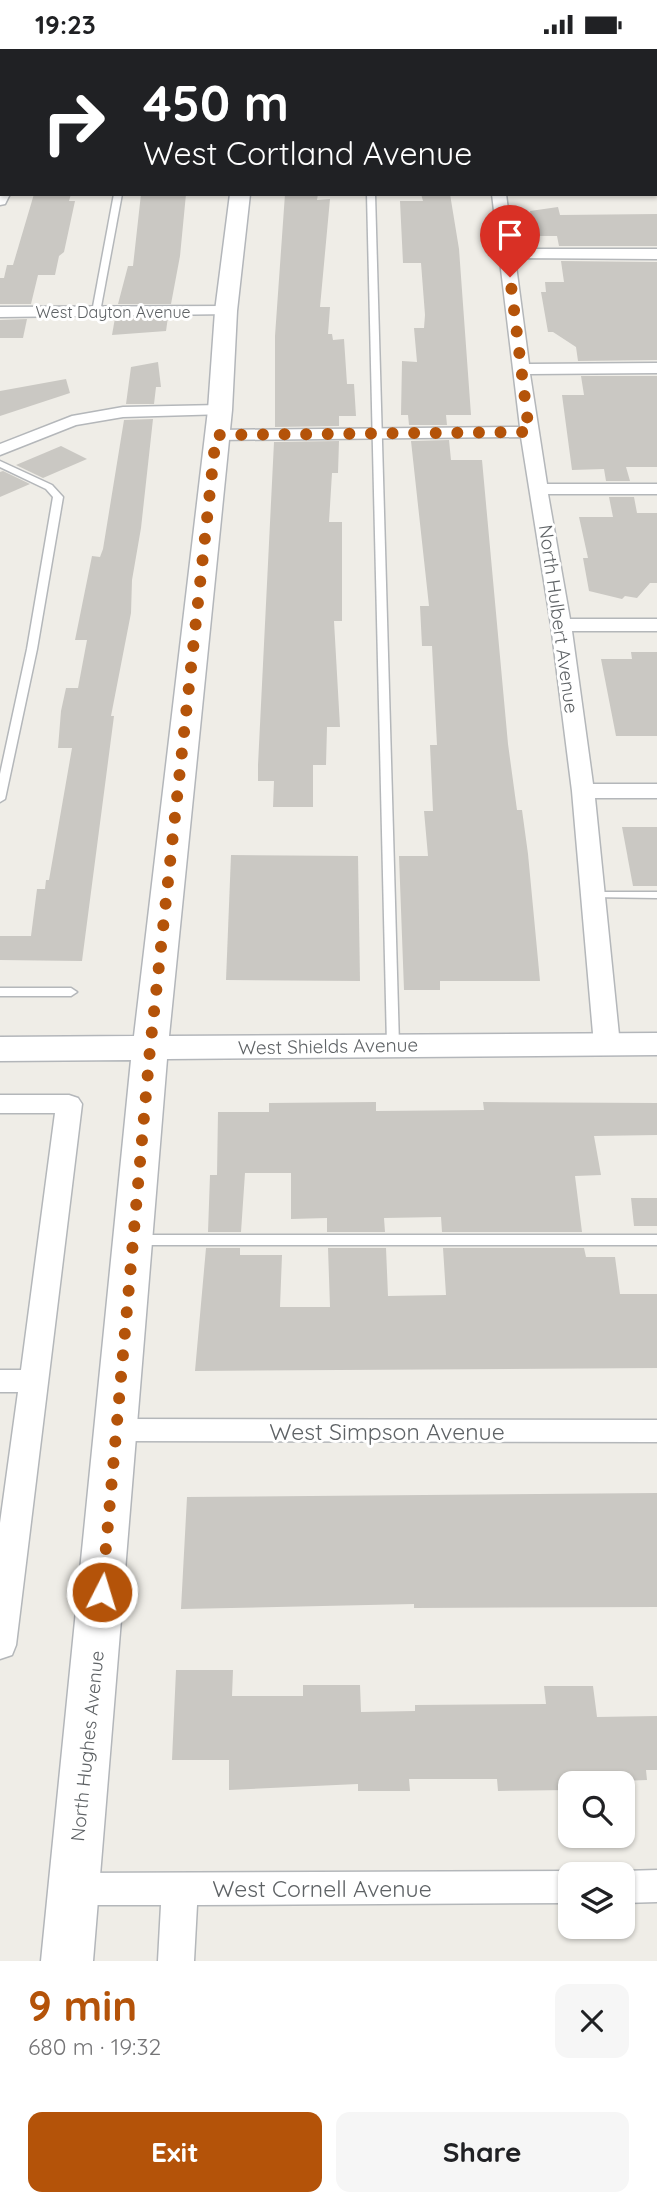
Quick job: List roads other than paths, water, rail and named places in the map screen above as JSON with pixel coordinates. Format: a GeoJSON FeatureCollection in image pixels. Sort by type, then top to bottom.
{"type":"FeatureCollection","features":[{"type":"Feature","properties":{"kind":"street","name":"North Hughes Avenue"},"geometry":{"type":"LineString","coordinates":[[67,1961],[150,1049],[218,423],[226,311],[240,196]]}},
{"type":"Feature","properties":{"kind":"street","name":"North Hulbert Avenue"},"geometry":{"type":"LineString","coordinates":[[499,196],[529,432],[561,625],[583,791],[607,1045]]}},
{"type":"Feature","properties":{"kind":"street"},"geometry":{"type":"LineString","coordinates":[[507,253],[657,254]]}},
{"type":"Feature","properties":{"kind":"street","name":"West Dayton Avenue"},"geometry":{"type":"LineString","coordinates":[[0,312],[226,311]]}},
{"type":"Feature","properties":{"kind":"street"},"geometry":{"type":"LineString","coordinates":[[522,369],[657,368]]}},
{"type":"Feature","properties":{"kind":"street"},"geometry":{"type":"LineString","coordinates":[[0,450],[72,421],[123,412],[218,423],[376,433],[529,432]]}},
{"type":"Feature","properties":{"kind":"street"},"geometry":{"type":"LineString","coordinates":[[540,489],[657,489]]}},
{"type":"Feature","properties":{"kind":"street"},"geometry":{"type":"LineString","coordinates":[[561,625],[657,625]]}},
{"type":"Feature","properties":{"kind":"street"},"geometry":{"type":"LineString","coordinates":[[583,791],[657,791]]}},
{"type":"Feature","properties":{"kind":"street","name":"West Shields Avenue"},"geometry":{"type":"LineString","coordinates":[[0,1049],[657,1044]]}},
{"type":"Feature","properties":{"kind":"street"},"geometry":{"type":"LineString","coordinates":[[0,1104],[69,1104],[0,1645]]}},
{"type":"Feature","properties":{"kind":"street"},"geometry":{"type":"LineString","coordinates":[[0,1381],[34,1381]]}},
{"type":"Feature","properties":{"kind":"street","name":"West Simpson Avenue"},"geometry":{"type":"LineString","coordinates":[[117,1430],[657,1431]]}},
{"type":"Feature","properties":{"kind":"street"},"geometry":{"type":"LineString","coordinates":[[635,1887],[657,1886]]}},
{"type":"Feature","properties":{"kind":"street","name":"West Cornell Avenue"},"geometry":{"type":"LineString","coordinates":[[73,1889],[558,1887]]}},
{"type":"Feature","properties":{"kind":"street"},"geometry":{"type":"LineString","coordinates":[[176,1961],[180,1889]]}},
{"type":"Feature","properties":{"kind":"lane"},"geometry":{"type":"LineString","coordinates":[[96,312],[118,196]]}},
{"type":"Feature","properties":{"kind":"lane"},"geometry":{"type":"LineString","coordinates":[[371,196],[393,1045]]}},
{"type":"Feature","properties":{"kind":"lane"},"geometry":{"type":"LineString","coordinates":[[0,464],[49,487],[58,497],[32,649],[0,799]]}},
{"type":"Feature","properties":{"kind":"lane"},"geometry":{"type":"LineString","coordinates":[[593,895],[657,895]]}},
{"type":"Feature","properties":{"kind":"lane"},"geometry":{"type":"LineString","coordinates":[[0,992],[71,992]]}},
{"type":"Feature","properties":{"kind":"lane"},"geometry":{"type":"LineString","coordinates":[[133,1240],[657,1240]]}}]}
